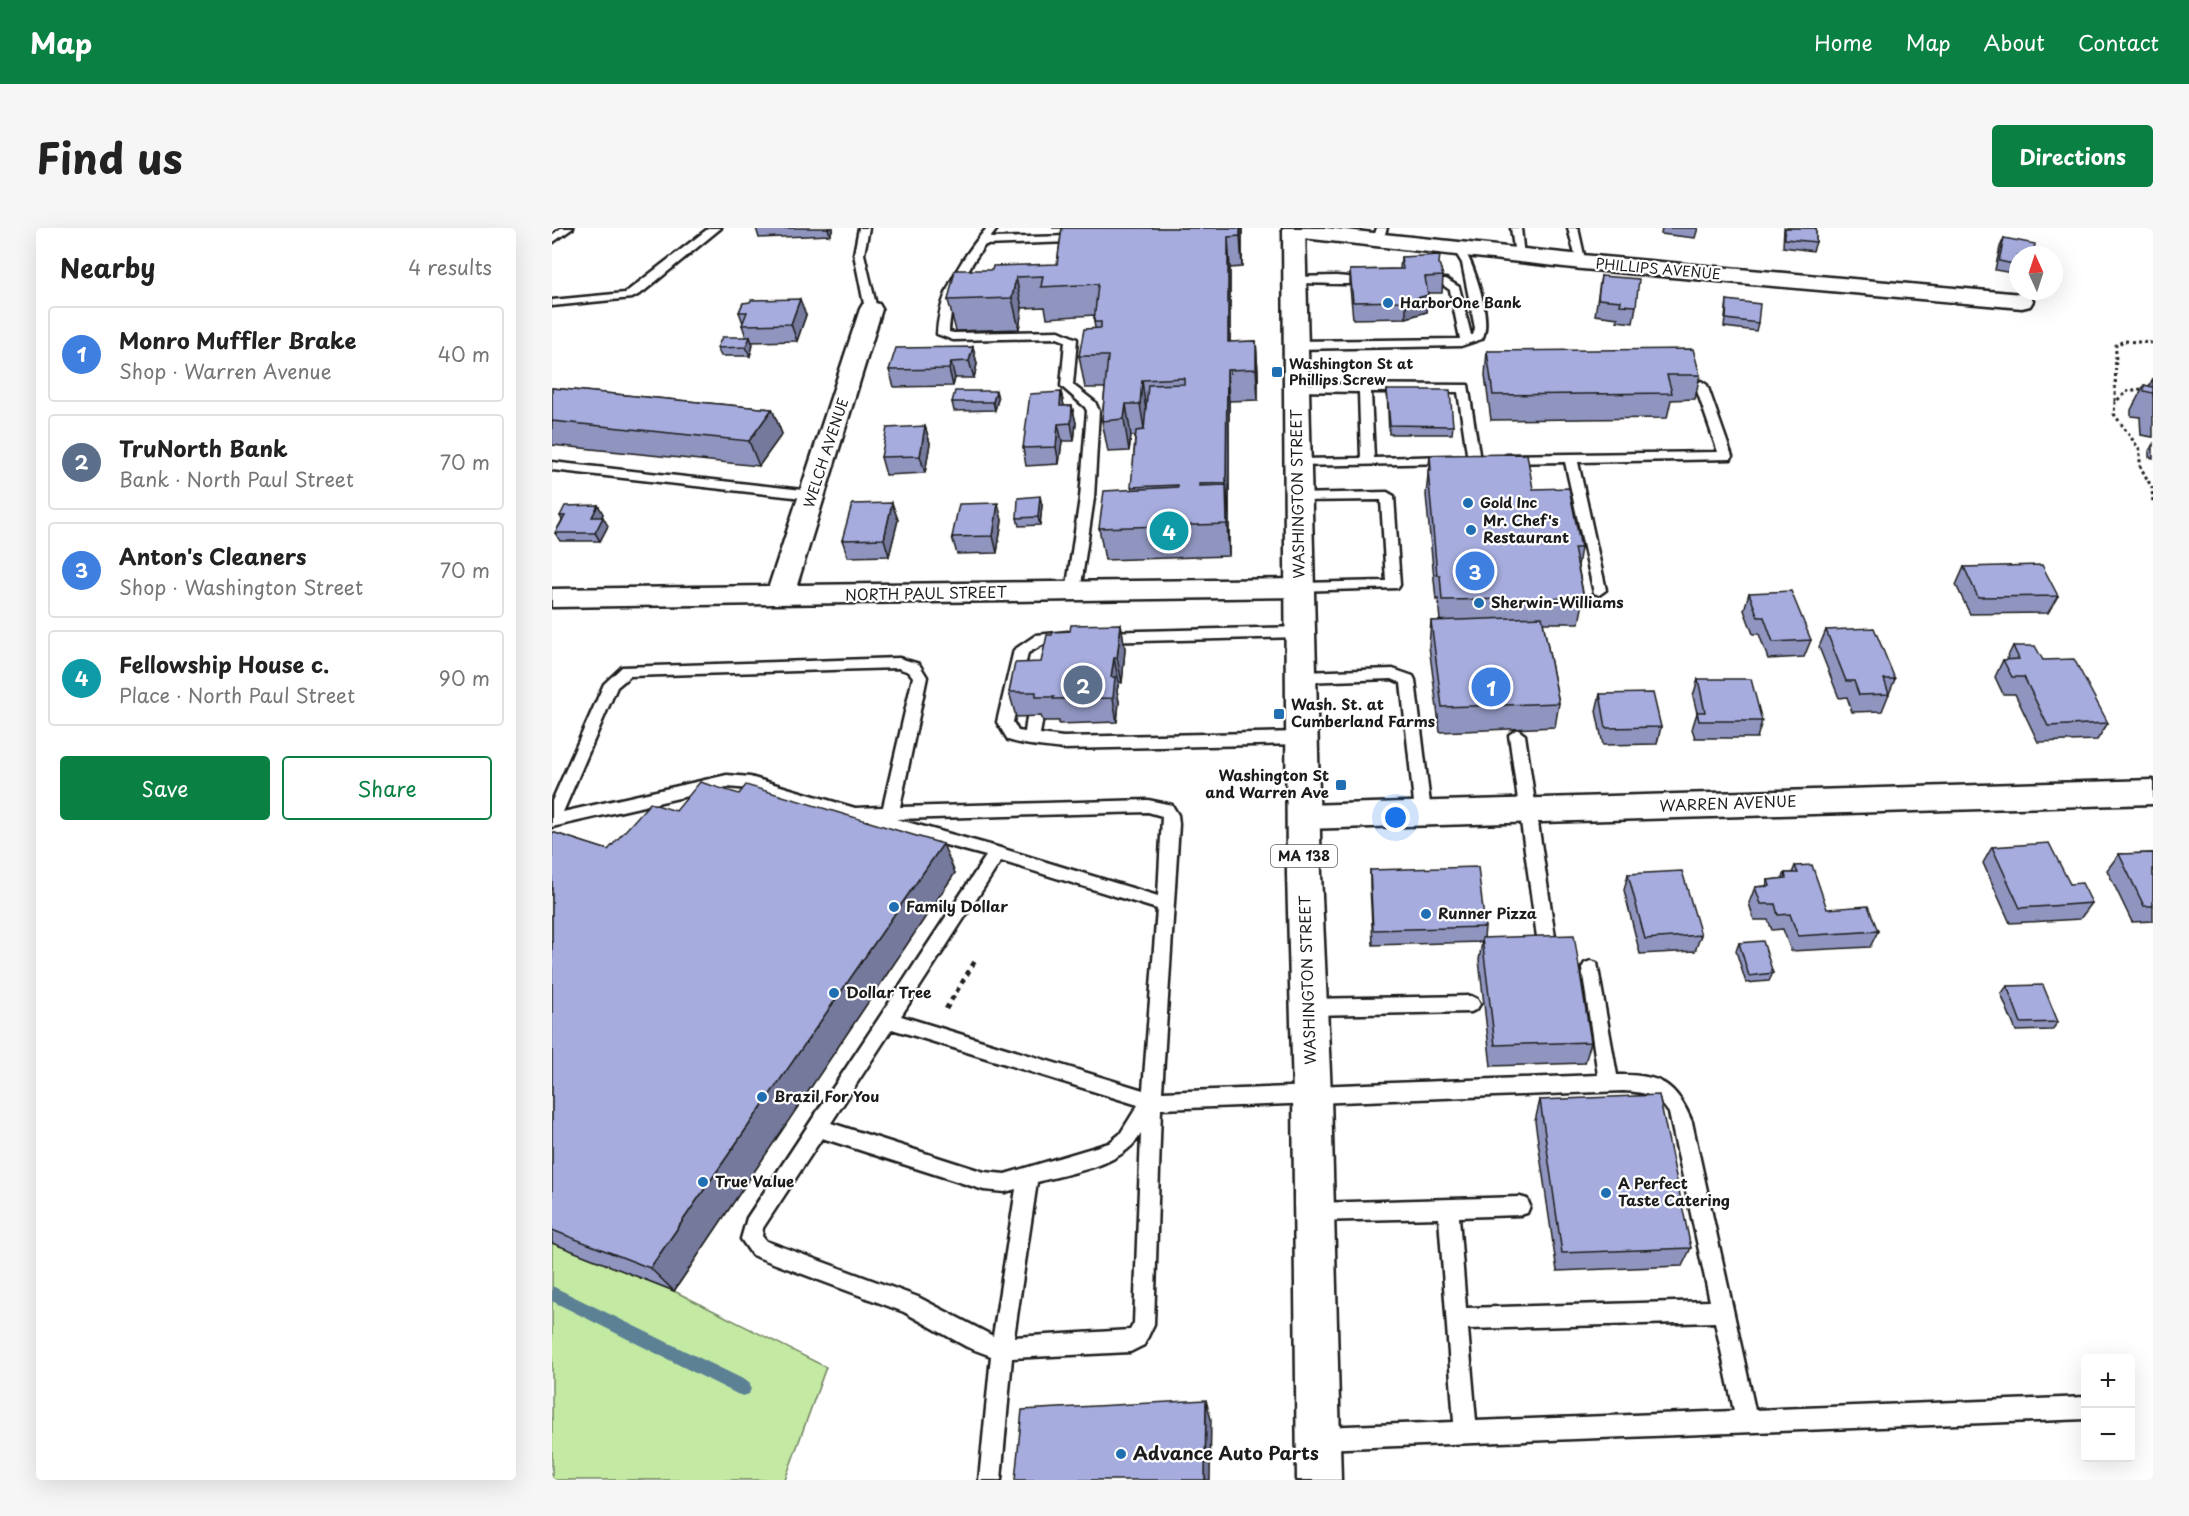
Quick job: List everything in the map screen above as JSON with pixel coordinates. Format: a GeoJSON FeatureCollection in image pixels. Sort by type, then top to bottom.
{"type":"FeatureCollection","features":[{"type":"Feature","properties":{"kind":"street","name":"PHILLIPS AVENUE"},"geometry":{"type":"LineString","coordinates":[[1294,230],[1380,234],[1458,248],[1582,262],[2022,301]]}},
{"type":"Feature","properties":{"kind":"street","name":"WASHINGTON STREET"},"geometry":{"type":"LineString","coordinates":[[1294,230],[1294,345],[1307,1007],[1315,1212],[1319,1480]]}},
{"type":"Feature","properties":{"kind":"street","name":"WELCH AVENUE"},"geometry":{"type":"LineString","coordinates":[[780,596],[871,309]]}},
{"type":"Feature","properties":{"kind":"street","name":"NORTH PAUL STREET"},"geometry":{"type":"LineString","coordinates":[[552,598],[1300,588]]}},
{"type":"Feature","properties":{"kind":"street","name":"WARREN AVENUE"},"geometry":{"type":"LineString","coordinates":[[1304,817],[2153,792]]}},
{"type":"Feature","properties":{"kind":"lane"},"geometry":{"type":"LineString","coordinates":[[552,240],[568,228]]}},
{"type":"Feature","properties":{"kind":"lane"},"geometry":{"type":"LineString","coordinates":[[552,303],[611,299],[639,291],[716,228]]}},
{"type":"Feature","properties":{"kind":"lane"},"geometry":{"type":"LineString","coordinates":[[864,228],[859,246],[871,309]]}},
{"type":"Feature","properties":{"kind":"lane"},"geometry":{"type":"LineString","coordinates":[[993,228],[980,243],[954,288],[943,334],[952,337],[1068,336],[1071,339],[1067,386],[1093,408],[1088,498],[1073,592]]}},
{"type":"Feature","properties":{"kind":"lane"},"geometry":{"type":"LineString","coordinates":[[980,243],[1070,239],[1125,228]]}},
{"type":"Feature","properties":{"kind":"lane"},"geometry":{"type":"LineString","coordinates":[[1516,228],[1520,255]]}},
{"type":"Feature","properties":{"kind":"lane"},"geometry":{"type":"LineString","coordinates":[[1573,228],[1582,262]]}},
{"type":"Feature","properties":{"kind":"lane"},"geometry":{"type":"LineString","coordinates":[[1294,345],[1466,341],[1478,337],[1481,328],[1467,263],[1458,248]]}},
{"type":"Feature","properties":{"kind":"lane"},"geometry":{"type":"LineString","coordinates":[[1293,280],[1336,279],[1382,283]]}},
{"type":"Feature","properties":{"kind":"lane"},"geometry":{"type":"LineString","coordinates":[[1411,282],[1446,282],[1452,286],[1466,341]]}},
{"type":"Feature","properties":{"kind":"lane"},"geometry":{"type":"LineString","coordinates":[[1298,463],[1726,456],[1701,386]]}},
{"type":"Feature","properties":{"kind":"lane"},"geometry":{"type":"LineString","coordinates":[[1296,388],[1464,388],[1485,460]]}},
{"type":"Feature","properties":{"kind":"lane"},"geometry":{"type":"LineString","coordinates":[[1365,388],[1368,462]]}},
{"type":"Feature","properties":{"kind":"lane"},"geometry":{"type":"LineString","coordinates":[[1572,458],[1599,590]]}},
{"type":"Feature","properties":{"kind":"lane"},"geometry":{"type":"LineString","coordinates":[[552,466],[812,495]]}},
{"type":"Feature","properties":{"kind":"lane"},"geometry":{"type":"LineString","coordinates":[[1298,497],[1387,496],[1393,585],[1300,588]]}},
{"type":"Feature","properties":{"kind":"lane"},"geometry":{"type":"LineString","coordinates":[[1300,632],[1050,638],[1032,642],[1018,656],[1005,722],[1008,731],[1015,737],[1031,741],[1063,743],[1303,738]]}},
{"type":"Feature","properties":{"kind":"lane"},"geometry":{"type":"LineString","coordinates":[[1046,658],[1050,638]]}},
{"type":"Feature","properties":{"kind":"lane"},"geometry":{"type":"LineString","coordinates":[[1024,687],[1032,642]]}},
{"type":"Feature","properties":{"kind":"lane"},"geometry":{"type":"LineString","coordinates":[[552,820],[611,684],[627,671],[898,663],[914,668],[920,677],[890,814]]}},
{"type":"Feature","properties":{"kind":"lane"},"geometry":{"type":"LineString","coordinates":[[1302,677],[1393,674],[1408,680],[1423,812]]}},
{"type":"Feature","properties":{"kind":"lane"},"geometry":{"type":"LineString","coordinates":[[1015,737],[1019,717]]}},
{"type":"Feature","properties":{"kind":"lane"},"geometry":{"type":"LineString","coordinates":[[1031,741],[1035,717]]}},
{"type":"Feature","properties":{"kind":"lane"},"geometry":{"type":"LineString","coordinates":[[1517,735],[1546,937]]}},
{"type":"Feature","properties":{"kind":"lane"},"geometry":{"type":"LineString","coordinates":[[552,820],[728,781],[750,783],[997,853],[1166,905]]}},
{"type":"Feature","properties":{"kind":"lane"},"geometry":{"type":"LineString","coordinates":[[855,814],[1158,807],[1166,809],[1170,815],[1152,1101],[1143,1331],[1137,1338],[1121,1343],[1002,1348],[977,1343],[931,1313],[754,1245],[751,1239],[754,1225],[997,853]]}},
{"type":"Feature","properties":{"kind":"lane"},"geometry":{"type":"LineString","coordinates":[[1591,968],[1608,1083]]}},
{"type":"Feature","properties":{"kind":"lane"},"geometry":{"type":"LineString","coordinates":[[1307,1007],[1471,1004]]}},
{"type":"Feature","properties":{"kind":"lane"},"geometry":{"type":"LineString","coordinates":[[889,1020],[1152,1101],[1608,1083],[1640,1082],[1653,1085],[1668,1094],[1677,1108],[1747,1422]]}},
{"type":"Feature","properties":{"kind":"lane"},"geometry":{"type":"LineString","coordinates":[[819,1128],[991,1183],[1005,1183],[1115,1150],[1127,1140],[1152,1101]]}},
{"type":"Feature","properties":{"kind":"lane"},"geometry":{"type":"LineString","coordinates":[[990,1480],[1002,1348],[1028,1177]]}},
{"type":"Feature","properties":{"kind":"lane"},"geometry":{"type":"LineString","coordinates":[[1315,1212],[1520,1206]]}},
{"type":"Feature","properties":{"kind":"lane"},"geometry":{"type":"LineString","coordinates":[[1448,1209],[1466,1433]]}},
{"type":"Feature","properties":{"kind":"lane"},"geometry":{"type":"LineString","coordinates":[[1457,1319],[1723,1311]]}},
{"type":"Feature","properties":{"kind":"lane"},"geometry":{"type":"LineString","coordinates":[[1319,1438],[2081,1408]]}},
{"type":"Feature","properties":{"kind":"path"},"geometry":{"type":"LineString","coordinates":[[2153,343],[2124,341],[2116,345],[2114,414],[2140,450],[2139,466],[2152,488],[2153,504]]}},
{"type":"Feature","properties":{"kind":"path"},"geometry":{"type":"LineString","coordinates":[[2115,402],[2128,391],[2153,387]]}},
{"type":"Feature","properties":{"kind":"path"},"geometry":{"type":"LineString","coordinates":[[941,1017],[975,961]]}},
{"type":"Feature","properties":{"kind":"green space"},"geometry":{"type":"Polygon","coordinates":[[[552,1243],[674,1291],[826,1367],[785,1480],[552,1480],[552,1243]]]}},
{"type":"Feature","properties":{"kind":"building"},"geometry":{"type":"Polygon","coordinates":[[[1062,228],[1240,228],[1240,236],[1228,237],[1228,342],[1256,341],[1256,369],[1227,370],[1226,483],[1199,484],[1199,486],[1226,485],[1227,524],[1099,528],[1104,491],[1178,487],[1178,485],[1131,487],[1136,431],[1144,430],[1148,385],[1184,384],[1184,378],[1142,380],[1140,404],[1126,404],[1124,419],[1102,421],[1108,356],[1079,356],[1084,329],[1101,328],[1101,322],[1094,322],[1098,284],[1041,287],[1043,276],[1016,277],[1012,298],[948,300],[955,270],[992,270],[993,266],[1057,264],[1062,228]]]}},
{"type":"Feature","properties":{"kind":"building"},"geometry":{"type":"Polygon","coordinates":[[[1785,228],[1816,228],[1816,242],[1785,239],[1785,228]]]}},
{"type":"Feature","properties":{"kind":"building"},"geometry":{"type":"Polygon","coordinates":[[[2004,238],[2035,244],[2035,246],[2009,246],[2009,263],[1999,261],[2004,238]]]}},
{"type":"Feature","properties":{"kind":"building"},"geometry":{"type":"Polygon","coordinates":[[[1440,255],[1439,263],[1443,276],[1425,277],[1428,295],[1406,301],[1353,302],[1350,270],[1403,269],[1401,257],[1440,255]]]}},
{"type":"Feature","properties":{"kind":"building"},"geometry":{"type":"Polygon","coordinates":[[[1601,276],[1639,279],[1636,306],[1620,305],[1621,301],[1598,299],[1601,276]]]}},
{"type":"Feature","properties":{"kind":"building"},"geometry":{"type":"Polygon","coordinates":[[[800,299],[791,324],[742,325],[747,312],[739,312],[743,303],[751,300],[800,299]]]}},
{"type":"Feature","properties":{"kind":"building"},"geometry":{"type":"Polygon","coordinates":[[[1727,300],[1760,304],[1758,323],[1726,319],[1727,300]]]}},
{"type":"Feature","properties":{"kind":"building"},"geometry":{"type":"Polygon","coordinates":[[[722,337],[750,337],[746,347],[717,348],[722,337]]]}},
{"type":"Feature","properties":{"kind":"building"},"geometry":{"type":"Polygon","coordinates":[[[973,347],[969,361],[951,362],[949,369],[889,370],[896,348],[973,347]]]}},
{"type":"Feature","properties":{"kind":"building"},"geometry":{"type":"Polygon","coordinates":[[[1693,349],[1700,375],[1667,375],[1672,393],[1493,395],[1487,351],[1693,349]]]}},
{"type":"Feature","properties":{"kind":"building"},"geometry":{"type":"Polygon","coordinates":[[[2144,385],[2153,387],[2153,393],[2144,391],[2144,385]]]}},
{"type":"Feature","properties":{"kind":"building"},"geometry":{"type":"Polygon","coordinates":[[[552,388],[772,409],[749,441],[552,421],[552,388]]]}},
{"type":"Feature","properties":{"kind":"building"},"geometry":{"type":"Polygon","coordinates":[[[1387,390],[1450,390],[1453,426],[1390,425],[1387,390]]]}},
{"type":"Feature","properties":{"kind":"building"},"geometry":{"type":"Polygon","coordinates":[[[955,391],[996,391],[993,402],[952,402],[955,391]]]}},
{"type":"Feature","properties":{"kind":"building"},"geometry":{"type":"Polygon","coordinates":[[[1061,392],[1060,406],[1072,406],[1071,423],[1058,424],[1056,447],[1023,448],[1030,394],[1061,392]]]}},
{"type":"Feature","properties":{"kind":"building"},"geometry":{"type":"Polygon","coordinates":[[[925,426],[920,456],[881,457],[887,428],[925,426]]]}},
{"type":"Feature","properties":{"kind":"building"},"geometry":{"type":"Polygon","coordinates":[[[1527,454],[1533,489],[1569,488],[1581,548],[1574,548],[1584,598],[1442,600],[1440,575],[1437,575],[1428,470],[1431,470],[1430,455],[1527,454]]]}},
{"type":"Feature","properties":{"kind":"building"},"geometry":{"type":"Polygon","coordinates":[[[1040,496],[1038,517],[1017,518],[1018,498],[1040,496]]]}},
{"type":"Feature","properties":{"kind":"building"},"geometry":{"type":"Polygon","coordinates":[[[892,503],[884,539],[842,540],[852,504],[892,503]]]}},
{"type":"Feature","properties":{"kind":"building"},"geometry":{"type":"Polygon","coordinates":[[[998,503],[993,536],[952,537],[959,504],[998,503]]]}},
{"type":"Feature","properties":{"kind":"building"},"geometry":{"type":"Polygon","coordinates":[[[598,505],[592,517],[603,517],[595,533],[555,533],[565,516],[560,516],[565,506],[598,505]]]}},
{"type":"Feature","properties":{"kind":"building"},"geometry":{"type":"Polygon","coordinates":[[[2042,565],[2058,596],[1978,597],[1964,567],[2042,565]]]}},
{"type":"Feature","properties":{"kind":"building"},"geometry":{"type":"Polygon","coordinates":[[[1791,591],[1811,640],[1773,642],[1764,617],[1758,617],[1749,593],[1791,591]]]}},
{"type":"Feature","properties":{"kind":"building"},"geometry":{"type":"Polygon","coordinates":[[[1542,617],[1559,703],[1442,707],[1431,621],[1542,617]]]}},
{"type":"Feature","properties":{"kind":"building"},"geometry":{"type":"Polygon","coordinates":[[[1121,624],[1117,658],[1114,658],[1111,677],[1115,677],[1113,698],[1053,699],[1054,697],[1036,697],[1036,692],[1009,692],[1015,663],[1041,662],[1047,635],[1052,635],[1053,632],[1070,631],[1071,625],[1121,624]]]}},
{"type":"Feature","properties":{"kind":"building"},"geometry":{"type":"Polygon","coordinates":[[[1874,628],[1895,679],[1884,679],[1889,694],[1859,695],[1854,681],[1846,681],[1826,630],[1874,628]]]}},
{"type":"Feature","properties":{"kind":"building"},"geometry":{"type":"Polygon","coordinates":[[[2013,646],[2035,646],[2043,660],[2074,659],[2108,723],[2048,726],[2024,677],[2012,677],[2003,660],[2019,659],[2013,646]]]}},
{"type":"Feature","properties":{"kind":"building"},"geometry":{"type":"Polygon","coordinates":[[[1698,679],[1751,679],[1762,721],[1699,721],[1697,712],[1705,712],[1698,679]]]}},
{"type":"Feature","properties":{"kind":"building"},"geometry":{"type":"Polygon","coordinates":[[[1653,693],[1661,727],[1606,728],[1600,694],[1653,693]]]}},
{"type":"Feature","properties":{"kind":"building"},"geometry":{"type":"Polygon","coordinates":[[[700,782],[739,794],[746,785],[943,844],[650,1268],[552,1230],[552,832],[608,850],[650,803],[676,811],[700,782]]]}},
{"type":"Feature","properties":{"kind":"building"},"geometry":{"type":"Polygon","coordinates":[[[2049,843],[2070,884],[2082,883],[2092,903],[2020,908],[1992,847],[2049,843]]]}},
{"type":"Feature","properties":{"kind":"building"},"geometry":{"type":"Polygon","coordinates":[[[2153,853],[2153,906],[2144,906],[2119,854],[2153,853]]]}},
{"type":"Feature","properties":{"kind":"building"},"geometry":{"type":"Polygon","coordinates":[[[1812,865],[1827,909],[1868,906],[1878,931],[1798,936],[1790,914],[1778,915],[1775,904],[1761,904],[1755,887],[1770,886],[1768,880],[1786,878],[1785,873],[1798,873],[1795,866],[1812,865]]]}},
{"type":"Feature","properties":{"kind":"building","name":"Runner Pizza"},"geometry":{"type":"Polygon","coordinates":[[[1478,867],[1485,927],[1373,930],[1370,870],[1478,867]]]}},
{"type":"Feature","properties":{"kind":"building"},"geometry":{"type":"Polygon","coordinates":[[[1682,871],[1701,935],[1645,939],[1628,874],[1682,871]]]}},
{"type":"Feature","properties":{"kind":"building"},"geometry":{"type":"Polygon","coordinates":[[[1574,935],[1591,1042],[1495,1045],[1482,938],[1574,935]]]}},
{"type":"Feature","properties":{"kind":"building"},"geometry":{"type":"Polygon","coordinates":[[[1763,941],[1773,973],[1749,976],[1739,943],[1763,941]]]}},
{"type":"Feature","properties":{"kind":"building"},"geometry":{"type":"Polygon","coordinates":[[[2043,985],[2058,1022],[2021,1023],[2007,986],[2043,985]]]}},
{"type":"Feature","properties":{"kind":"building","name":"A Perfect Taste Catering"},"geometry":{"type":"Polygon","coordinates":[[[1659,1095],[1691,1248],[1562,1253],[1540,1100],[1659,1095]]]}},
{"type":"Feature","properties":{"kind":"building","name":"Advance Auto Parts"},"geometry":{"type":"Polygon","coordinates":[[[1206,1400],[1205,1480],[1015,1480],[1022,1410],[1206,1400]]]}},
{"type":"Feature","properties":{"kind":"waterway"},"geometry":{"type":"LineString","coordinates":[[552,1293],[743,1388]]}},
{"type":"Feature","properties":{"kind":"place","name":"HarborOne Bank"},"geometry":{"type":"Point","coordinates":[1388,303]}},
{"type":"Feature","properties":{"kind":"place","name":"Washington St at Phillips Screw"},"geometry":{"type":"Point","coordinates":[1277,372]}},
{"type":"Feature","properties":{"kind":"place","name":"Gold Inc"},"geometry":{"type":"Point","coordinates":[1468,503]}},
{"type":"Feature","properties":{"kind":"place","name":"Mr. Chef's Restaurant"},"geometry":{"type":"Point","coordinates":[1471,530]}},
{"type":"Feature","properties":{"kind":"place","name":"Fellowship House c."},"geometry":{"type":"Point","coordinates":[1169,531]}},
{"type":"Feature","properties":{"kind":"place","name":"Anton's Cleaners"},"geometry":{"type":"Point","coordinates":[1475,571]}},
{"type":"Feature","properties":{"kind":"place","name":"Sherwin-Williams"},"geometry":{"type":"Point","coordinates":[1479,603]}},
{"type":"Feature","properties":{"kind":"place","name":"TruNorth Bank"},"geometry":{"type":"Point","coordinates":[1083,685]}},
{"type":"Feature","properties":{"kind":"place","name":"Monro Muffler Brake"},"geometry":{"type":"Point","coordinates":[1491,687]}},
{"type":"Feature","properties":{"kind":"place","name":"Wash. St. at Cumberland Farms"},"geometry":{"type":"Point","coordinates":[1279,714]}},
{"type":"Feature","properties":{"kind":"place","name":"Washington St and Warren Ave"},"geometry":{"type":"Point","coordinates":[1341,785]}},
{"type":"Feature","properties":{"kind":"place","name":"Family Dollar"},"geometry":{"type":"Point","coordinates":[894,907]}},
{"type":"Feature","properties":{"kind":"place","name":"Runner Pizza"},"geometry":{"type":"Point","coordinates":[1426,914]}},
{"type":"Feature","properties":{"kind":"place","name":"Dollar Tree"},"geometry":{"type":"Point","coordinates":[834,993]}},
{"type":"Feature","properties":{"kind":"place","name":"Brazil For You"},"geometry":{"type":"Point","coordinates":[762,1097]}},
{"type":"Feature","properties":{"kind":"place","name":"True Value"},"geometry":{"type":"Point","coordinates":[703,1182]}},
{"type":"Feature","properties":{"kind":"place","name":"A Perfect Taste Catering"},"geometry":{"type":"Point","coordinates":[1606,1193]}},
{"type":"Feature","properties":{"kind":"place","name":"Advance Auto Parts"},"geometry":{"type":"Point","coordinates":[1121,1454]}}]}
